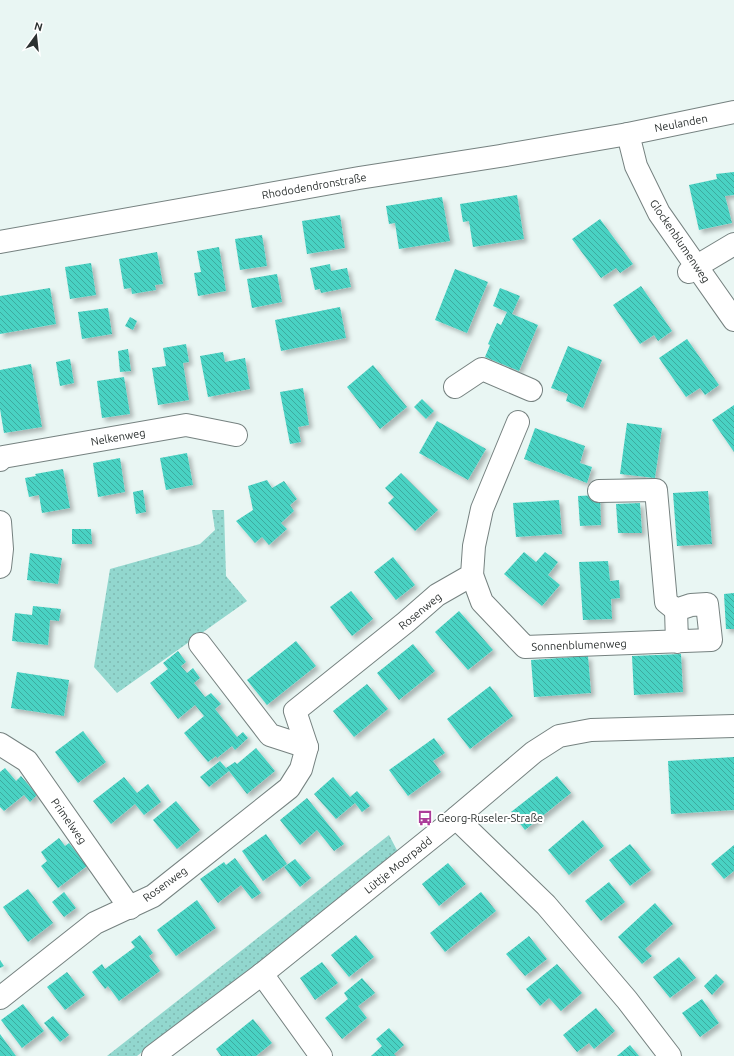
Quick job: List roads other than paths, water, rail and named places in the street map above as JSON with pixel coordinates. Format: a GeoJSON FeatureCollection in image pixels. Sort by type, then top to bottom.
{"type":"FeatureCollection","features":[{"type":"Feature","properties":{"kind":"street","name":"Neulanden"},"geometry":{"type":"LineString","coordinates":[[628,134],[734,112]]}},
{"type":"Feature","properties":{"kind":"street","name":"Rhododendronstraße"},"geometry":{"type":"LineString","coordinates":[[0,242],[359,178],[628,134]]}},
{"type":"Feature","properties":{"kind":"street","name":"Glockenblumenweg"},"geometry":{"type":"LineString","coordinates":[[628,134],[636,166],[659,213],[693,269],[734,320]]}},
{"type":"Feature","properties":{"kind":"street"},"geometry":{"type":"LineString","coordinates":[[693,269],[734,244]]}},
{"type":"Feature","properties":{"kind":"street"},"geometry":{"type":"LineString","coordinates":[[455,387],[482,369],[531,390]]}},
{"type":"Feature","properties":{"kind":"street"},"geometry":{"type":"LineString","coordinates":[[472,575],[474,546],[482,509],[518,422]]}},
{"type":"Feature","properties":{"kind":"street","name":"Nelkenweg"},"geometry":{"type":"LineString","coordinates":[[1,464],[186,425],[236,435]]}},
{"type":"Feature","properties":{"kind":"street"},"geometry":{"type":"LineString","coordinates":[[599,491],[656,490],[666,602],[676,610],[677,642]]}},
{"type":"Feature","properties":{"kind":"street"},"geometry":{"type":"LineString","coordinates":[[0,522],[2,549],[0,567]]}},
{"type":"Feature","properties":{"kind":"street","name":"Sonnenblumenweg"},"geometry":{"type":"LineString","coordinates":[[472,575],[482,602],[525,647],[711,640],[708,604],[690,605],[676,610]]}},
{"type":"Feature","properties":{"kind":"street","name":"Rosenweg"},"geometry":{"type":"LineString","coordinates":[[0,998],[95,923],[153,896],[289,788],[301,769],[307,748],[295,710],[438,595],[472,575]]}},
{"type":"Feature","properties":{"kind":"street"},"geometry":{"type":"LineString","coordinates":[[200,644],[270,735],[307,748]]}},
{"type":"Feature","properties":{"kind":"street","name":"Lüttje Moorpadd"},"geometry":{"type":"LineString","coordinates":[[153,1056],[262,974],[456,818],[534,752],[559,736],[592,730],[734,726]]}},
{"type":"Feature","properties":{"kind":"street","name":"Primelweg"},"geometry":{"type":"LineString","coordinates":[[0,744],[27,761],[130,908]]}},
{"type":"Feature","properties":{"kind":"street"},"geometry":{"type":"LineString","coordinates":[[456,818],[546,906],[627,1000],[670,1056]]}},
{"type":"Feature","properties":{"kind":"street"},"geometry":{"type":"LineString","coordinates":[[262,974],[321,1056]]}},
{"type":"Feature","properties":{"kind":"place","name":"Georg-Ruseler-Straße"},"geometry":{"type":"Point","coordinates":[425,818]}}]}
